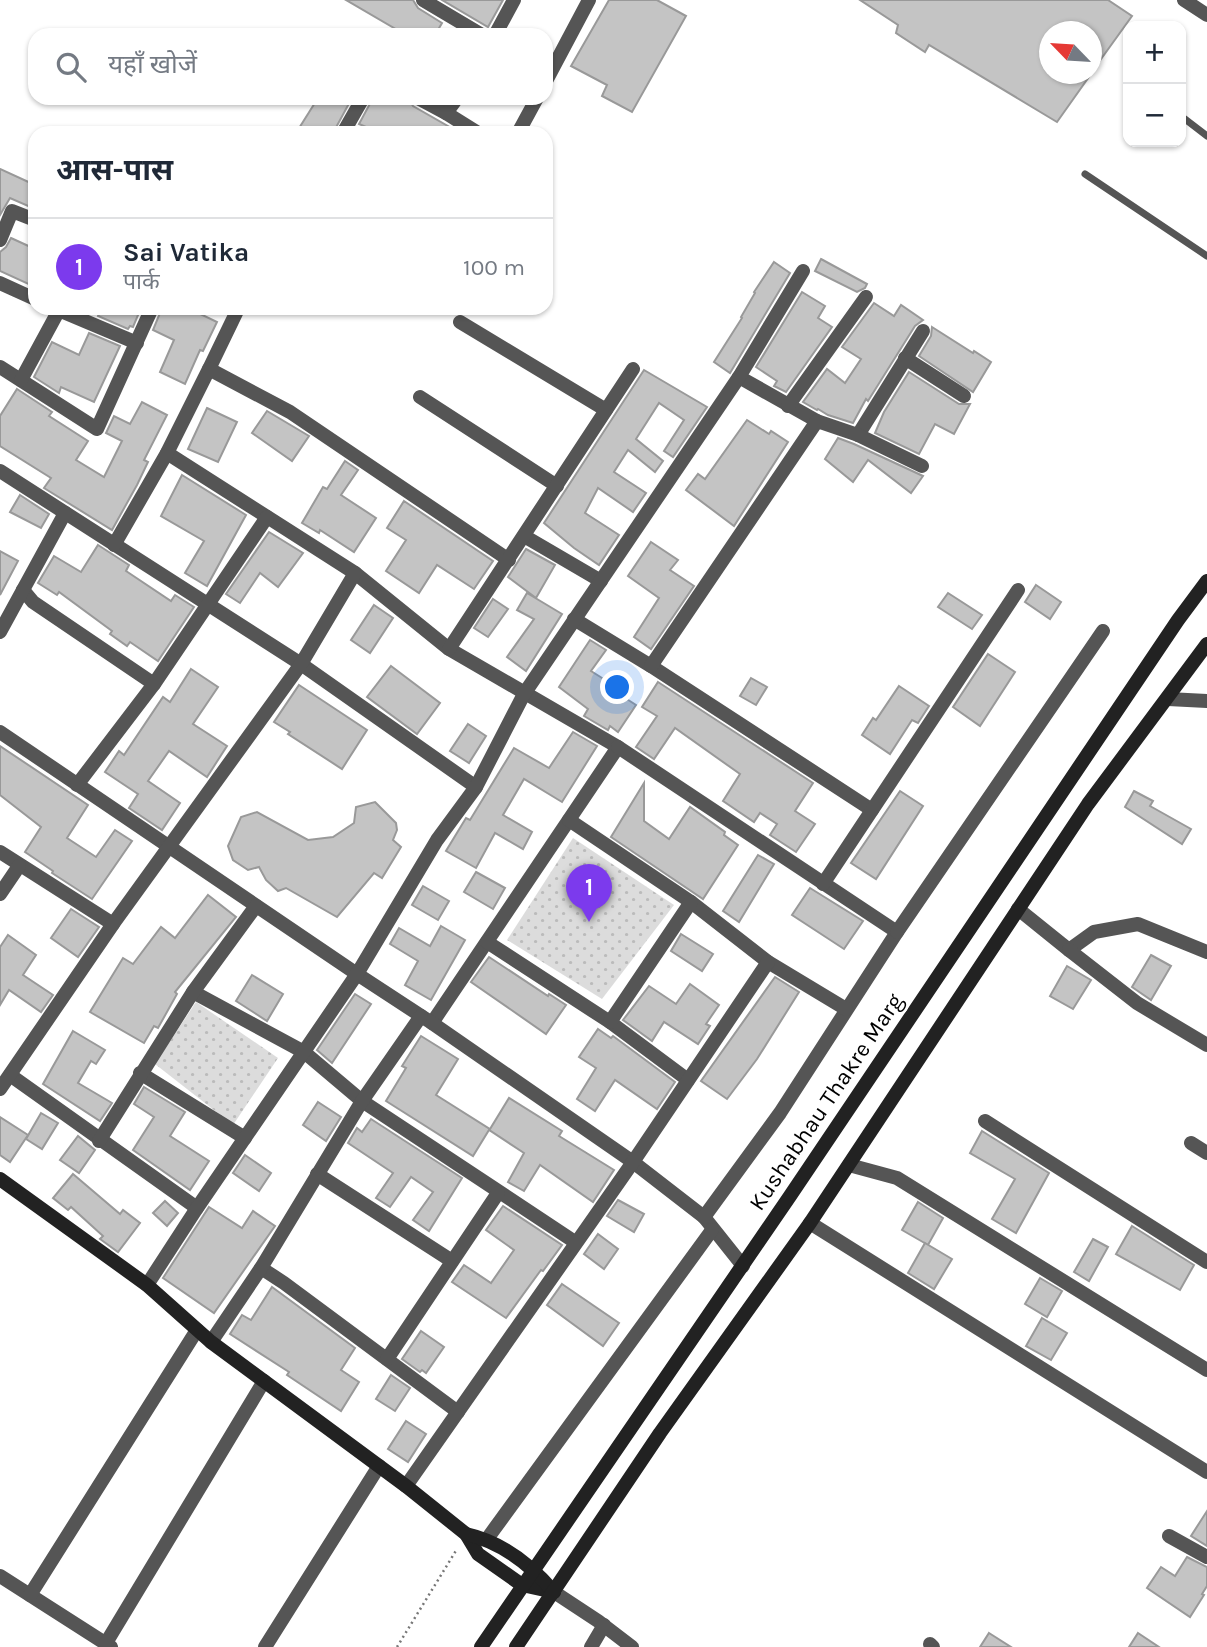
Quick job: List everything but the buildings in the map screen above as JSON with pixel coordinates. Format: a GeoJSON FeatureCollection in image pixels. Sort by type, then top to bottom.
{"type":"FeatureCollection","features":[{"type":"Feature","properties":{"kind":"main road","name":"Kushabhau Thakre Marg"},"geometry":{"type":"LineString","coordinates":[[481,1647],[1207,581]]}},
{"type":"Feature","properties":{"kind":"main road"},"geometry":{"type":"LineString","coordinates":[[516,1647],[660,1433],[810,1223],[1088,804],[1207,643]]}},
{"type":"Feature","properties":{"kind":"main road"},"geometry":{"type":"LineString","coordinates":[[0,1179],[147,1285],[211,1342],[406,1486],[466,1534],[478,1554],[522,1585],[554,1592]]}},
{"type":"Feature","properties":{"kind":"main road"},"geometry":{"type":"LineString","coordinates":[[466,1534],[487,1539],[533,1569],[554,1592]]}},
{"type":"Feature","properties":{"kind":"street"},"geometry":{"type":"LineString","coordinates":[[424,0],[470,28]]}},
{"type":"Feature","properties":{"kind":"street"},"geometry":{"type":"LineString","coordinates":[[499,28],[514,0]]}},
{"type":"Feature","properties":{"kind":"street"},"geometry":{"type":"LineString","coordinates":[[553,68],[589,0]]}},
{"type":"Feature","properties":{"kind":"street"},"geometry":{"type":"LineString","coordinates":[[1185,0],[1207,15]]}},
{"type":"Feature","properties":{"kind":"street"},"geometry":{"type":"LineString","coordinates":[[346,126],[359,105]]}},
{"type":"Feature","properties":{"kind":"street"},"geometry":{"type":"LineString","coordinates":[[431,105],[467,126]]}},
{"type":"Feature","properties":{"kind":"street"},"geometry":{"type":"LineString","coordinates":[[446,113],[452,105]]}},
{"type":"Feature","properties":{"kind":"street"},"geometry":{"type":"LineString","coordinates":[[521,126],[533,105]]}},
{"type":"Feature","properties":{"kind":"street"},"geometry":{"type":"LineString","coordinates":[[0,240],[12,211],[28,217]]}},
{"type":"Feature","properties":{"kind":"street"},"geometry":{"type":"LineString","coordinates":[[147,1285],[357,974],[437,840],[476,787],[524,694],[739,377],[803,271]]}},
{"type":"Feature","properties":{"kind":"street"},"geometry":{"type":"LineString","coordinates":[[0,283],[28,296]]}},
{"type":"Feature","properties":{"kind":"street"},"geometry":{"type":"LineString","coordinates":[[788,406],[866,297]]}},
{"type":"Feature","properties":{"kind":"street"},"geometry":{"type":"LineString","coordinates":[[21,380],[54,315]]}},
{"type":"Feature","properties":{"kind":"street"},"geometry":{"type":"LineString","coordinates":[[72,315],[137,342]]}},
{"type":"Feature","properties":{"kind":"street"},"geometry":{"type":"LineString","coordinates":[[0,368],[97,429],[149,315]]}},
{"type":"Feature","properties":{"kind":"street"},"geometry":{"type":"LineString","coordinates":[[114,545],[167,453],[235,315]]}},
{"type":"Feature","properties":{"kind":"street"},"geometry":{"type":"LineString","coordinates":[[460,322],[606,410]]}},
{"type":"Feature","properties":{"kind":"street"},"geometry":{"type":"LineString","coordinates":[[858,435],[923,331]]}},
{"type":"Feature","properties":{"kind":"street"},"geometry":{"type":"LineString","coordinates":[[905,358],[964,396]]}},
{"type":"Feature","properties":{"kind":"street"},"geometry":{"type":"LineString","coordinates":[[209,369],[290,412],[509,559]]}},
{"type":"Feature","properties":{"kind":"street"},"geometry":{"type":"LineString","coordinates":[[449,649],[633,369]]}},
{"type":"Feature","properties":{"kind":"street"},"geometry":{"type":"LineString","coordinates":[[739,377],[817,421],[858,435],[922,466]]}},
{"type":"Feature","properties":{"kind":"street"},"geometry":{"type":"LineString","coordinates":[[420,397],[556,486]]}},
{"type":"Feature","properties":{"kind":"street"},"geometry":{"type":"LineString","coordinates":[[651,666],[817,421]]}},
{"type":"Feature","properties":{"kind":"street"},"geometry":{"type":"LineString","coordinates":[[167,453],[355,573],[449,649],[618,747],[897,932]]}},
{"type":"Feature","properties":{"kind":"street"},"geometry":{"type":"LineString","coordinates":[[0,471],[301,664],[476,787]]}},
{"type":"Feature","properties":{"kind":"street"},"geometry":{"type":"LineString","coordinates":[[0,632],[65,513]]}},
{"type":"Feature","properties":{"kind":"street"},"geometry":{"type":"LineString","coordinates":[[77,785],[154,684],[267,517]]}},
{"type":"Feature","properties":{"kind":"street"},"geometry":{"type":"LineString","coordinates":[[524,536],[601,581]]}},
{"type":"Feature","properties":{"kind":"street"},"geometry":{"type":"LineString","coordinates":[[0,1089],[113,924],[301,664],[355,573]]}},
{"type":"Feature","properties":{"kind":"street"},"geometry":{"type":"LineString","coordinates":[[23,590],[33,602],[154,684]]}},
{"type":"Feature","properties":{"kind":"street"},"geometry":{"type":"LineString","coordinates":[[823,884],[1018,590]]}},
{"type":"Feature","properties":{"kind":"street"},"geometry":{"type":"LineString","coordinates":[[574,619],[872,810]]}},
{"type":"Feature","properties":{"kind":"street"},"geometry":{"type":"LineString","coordinates":[[487,1539],[708,1223],[897,932],[1103,631]]}},
{"type":"Feature","properties":{"kind":"street"},"geometry":{"type":"LineString","coordinates":[[1168,699],[1207,701]]}},
{"type":"Feature","properties":{"kind":"street"},"geometry":{"type":"LineString","coordinates":[[0,732],[427,1019],[633,1162],[708,1223],[743,1266]]}},
{"type":"Feature","properties":{"kind":"street"},"geometry":{"type":"LineString","coordinates":[[211,1342],[261,1268],[362,1101],[487,942],[618,747]]}},
{"type":"Feature","properties":{"kind":"street"},"geometry":{"type":"LineString","coordinates":[[569,820],[691,902],[768,962],[846,1009]]}},
{"type":"Feature","properties":{"kind":"street"},"geometry":{"type":"LineString","coordinates":[[0,852],[113,924]]}},
{"type":"Feature","properties":{"kind":"street"},"geometry":{"type":"LineString","coordinates":[[0,894],[19,866]]}},
{"type":"Feature","properties":{"kind":"street"},"geometry":{"type":"LineString","coordinates":[[610,1021],[691,902]]}},
{"type":"Feature","properties":{"kind":"street"},"geometry":{"type":"LineString","coordinates":[[99,1140],[193,992],[256,906]]}},
{"type":"Feature","properties":{"kind":"street"},"geometry":{"type":"LineString","coordinates":[[1018,909],[1137,1003],[1207,1045]]}},
{"type":"Feature","properties":{"kind":"street"},"geometry":{"type":"LineString","coordinates":[[1069,950],[1094,932],[1138,924],[1207,951]]}},
{"type":"Feature","properties":{"kind":"street"},"geometry":{"type":"LineString","coordinates":[[487,942],[610,1021],[688,1080]]}},
{"type":"Feature","properties":{"kind":"street"},"geometry":{"type":"LineString","coordinates":[[406,1486],[633,1162],[768,962]]}},
{"type":"Feature","properties":{"kind":"street"},"geometry":{"type":"LineString","coordinates":[[193,992],[304,1052],[362,1101],[575,1242]]}},
{"type":"Feature","properties":{"kind":"street"},"geometry":{"type":"LineString","coordinates":[[140,1073],[245,1138]]}},
{"type":"Feature","properties":{"kind":"street"},"geometry":{"type":"LineString","coordinates":[[10,1075],[197,1208]]}},
{"type":"Feature","properties":{"kind":"street"},"geometry":{"type":"LineString","coordinates":[[985,1121],[1207,1262]]}},
{"type":"Feature","properties":{"kind":"street"},"geometry":{"type":"LineString","coordinates":[[1191,1143],[1207,1153]]}},
{"type":"Feature","properties":{"kind":"street"},"geometry":{"type":"LineString","coordinates":[[849,1165],[897,1178],[1207,1370]]}},
{"type":"Feature","properties":{"kind":"street"},"geometry":{"type":"LineString","coordinates":[[317,1174],[452,1261]]}},
{"type":"Feature","properties":{"kind":"street"},"geometry":{"type":"LineString","coordinates":[[387,1359],[498,1193]]}},
{"type":"Feature","properties":{"kind":"street"},"geometry":{"type":"LineString","coordinates":[[810,1223],[1207,1472]]}},
{"type":"Feature","properties":{"kind":"street"},"geometry":{"type":"LineString","coordinates":[[261,1268],[458,1412]]}},
{"type":"Feature","properties":{"kind":"street"},"geometry":{"type":"LineString","coordinates":[[30,1595],[197,1330]]}},
{"type":"Feature","properties":{"kind":"street"},"geometry":{"type":"LineString","coordinates":[[0,1576],[108,1645],[264,1381]]}},
{"type":"Feature","properties":{"kind":"street"},"geometry":{"type":"LineString","coordinates":[[265,1647],[379,1466]]}},
{"type":"Feature","properties":{"kind":"street"},"geometry":{"type":"LineString","coordinates":[[1169,1536],[1207,1557]]}},
{"type":"Feature","properties":{"kind":"street"},"geometry":{"type":"LineString","coordinates":[[554,1592],[632,1647]]}},
{"type":"Feature","properties":{"kind":"street"},"geometry":{"type":"LineString","coordinates":[[591,1647],[604,1625]]}},
{"type":"Feature","properties":{"kind":"lane"},"geometry":{"type":"LineString","coordinates":[[1186,120],[1207,136]]}},
{"type":"Feature","properties":{"kind":"lane"},"geometry":{"type":"LineString","coordinates":[[1085,174],[1207,256]]}},
{"type":"Feature","properties":{"kind":"path"},"geometry":{"type":"LineString","coordinates":[[397,1647],[466,1534]]}},
{"type":"Feature","properties":{"kind":"shaded area"},"geometry":{"type":"Polygon","coordinates":[[[573,838],[674,905],[602,999],[507,940],[573,838]]]}},
{"type":"Feature","properties":{"kind":"shaded area"},"geometry":{"type":"Polygon","coordinates":[[[196,1002],[278,1058],[233,1125],[155,1064],[196,1002]]]}},
{"type":"Feature","properties":{"kind":"place","name":"Sai Vatika"},"geometry":{"type":"Point","coordinates":[589,922]}}]}
